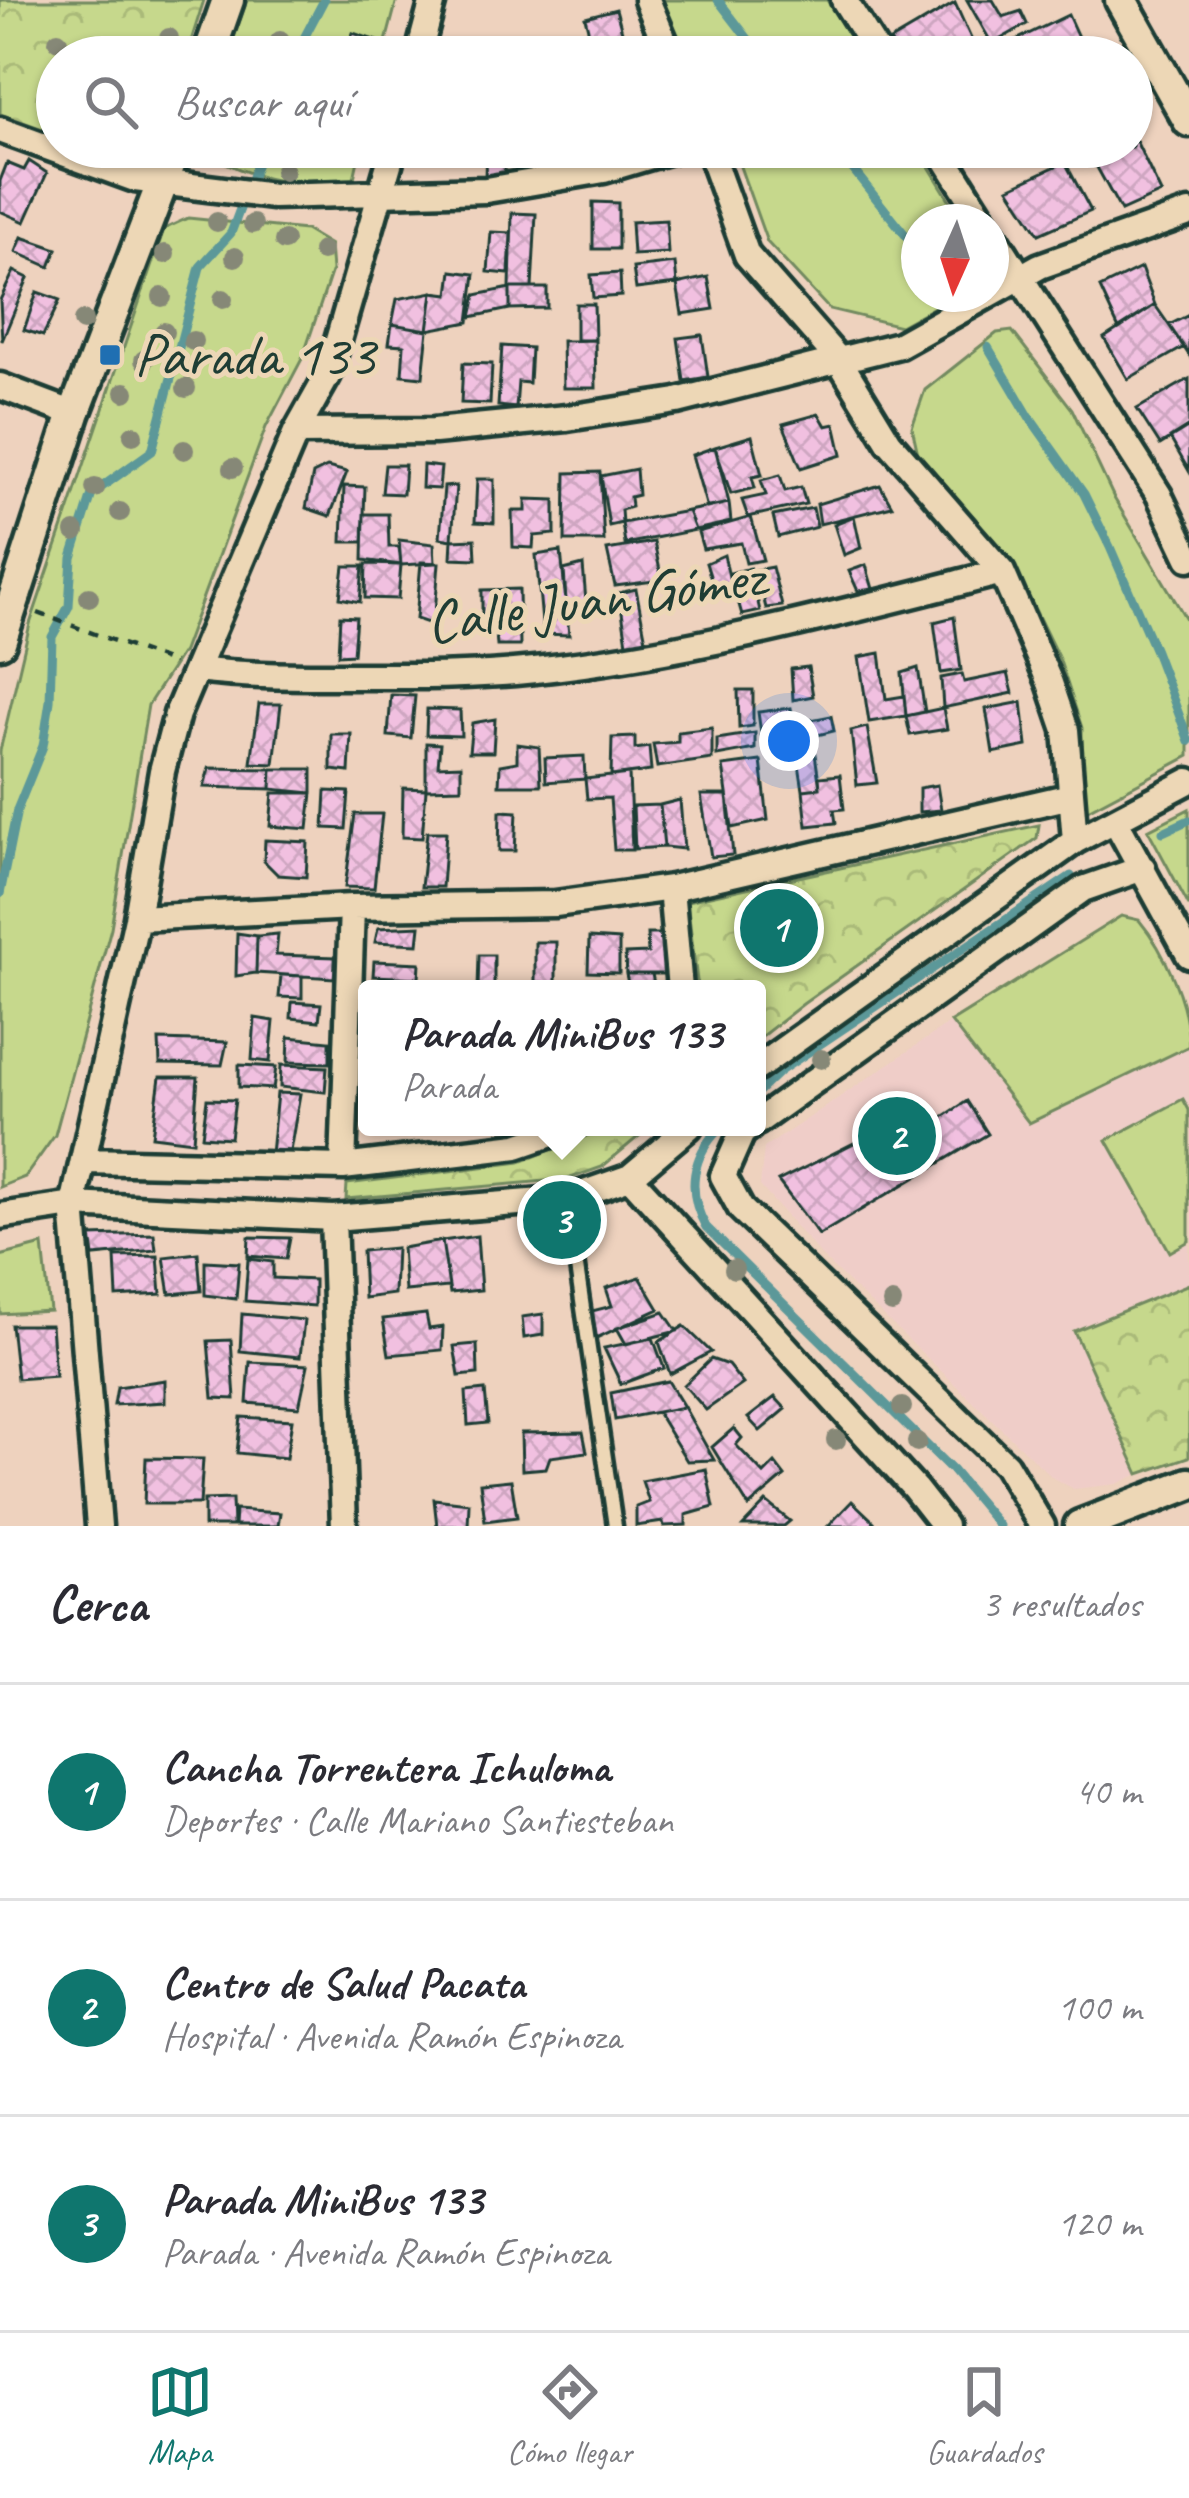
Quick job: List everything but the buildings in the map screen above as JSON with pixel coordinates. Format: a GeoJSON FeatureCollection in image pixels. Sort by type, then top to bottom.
{"type":"FeatureCollection","features":[{"type":"Feature","properties":{"kind":"street"},"geometry":{"type":"LineString","coordinates":[[215,36],[228,0]]}},
{"type":"Feature","properties":{"kind":"street"},"geometry":{"type":"LineString","coordinates":[[424,36],[433,0]]}},
{"type":"Feature","properties":{"kind":"street"},"geometry":{"type":"LineString","coordinates":[[647,0],[662,36]]}},
{"type":"Feature","properties":{"kind":"street"},"geometry":{"type":"LineString","coordinates":[[844,0],[867,36]]}},
{"type":"Feature","properties":{"kind":"street"},"geometry":{"type":"LineString","coordinates":[[1121,0],[1141,36]]}},
{"type":"Feature","properties":{"kind":"street"},"geometry":{"type":"LineString","coordinates":[[1153,57],[1189,121]]}},
{"type":"Feature","properties":{"kind":"street"},"geometry":{"type":"LineString","coordinates":[[0,130],[36,143]]}},
{"type":"Feature","properties":{"kind":"street"},"geometry":{"type":"LineString","coordinates":[[105,168],[135,179],[273,196],[486,190],[611,168]]}},
{"type":"Feature","properties":{"kind":"street"},"geometry":{"type":"LineString","coordinates":[[1,636],[74,414],[168,168]]}},
{"type":"Feature","properties":{"kind":"street"},"geometry":{"type":"LineString","coordinates":[[99,1526],[73,1205],[137,918],[162,772],[177,714],[296,432],[328,375],[388,168]]}},
{"type":"Feature","properties":{"kind":"street"},"geometry":{"type":"LineString","coordinates":[[716,168],[747,255],[839,360],[889,442],[1002,572],[1066,730],[1075,841]]}},
{"type":"Feature","properties":{"kind":"street"},"geometry":{"type":"LineString","coordinates":[[951,168],[974,204]]}},
{"type":"Feature","properties":{"kind":"street"},"geometry":{"type":"LineString","coordinates":[[296,432],[434,431],[676,401],[899,345],[1040,266],[1189,213]]}},
{"type":"Feature","properties":{"kind":"street"},"geometry":{"type":"LineString","coordinates":[[1009,260],[1159,495],[1189,558]]}},
{"type":"Feature","properties":{"kind":"street"},"geometry":{"type":"LineString","coordinates":[[0,386],[74,414]]}},
{"type":"Feature","properties":{"kind":"street","name":"Calle Juan Gómez"},"geometry":{"type":"LineString","coordinates":[[196,670],[239,675],[396,676],[532,670],[645,655],[782,627],[1002,572]]}},
{"type":"Feature","properties":{"kind":"street"},"geometry":{"type":"LineString","coordinates":[[766,1062],[1075,841],[1183,784]]}},
{"type":"Feature","properties":{"kind":"street"},"geometry":{"type":"LineString","coordinates":[[137,918],[555,904],[671,888],[1071,796]]}},
{"type":"Feature","properties":{"kind":"street"},"geometry":{"type":"LineString","coordinates":[[1114,820],[1189,956]]}},
{"type":"Feature","properties":{"kind":"street"},"geometry":{"type":"LineString","coordinates":[[766,1116],[1083,889],[1143,868]]}},
{"type":"Feature","properties":{"kind":"street"},"geometry":{"type":"LineString","coordinates":[[671,888],[679,980]]}},
{"type":"Feature","properties":{"kind":"street"},"geometry":{"type":"LineString","coordinates":[[344,1167],[352,908]]}},
{"type":"Feature","properties":{"kind":"street"},"geometry":{"type":"LineString","coordinates":[[85,1161],[344,1167],[517,1145],[544,1136]]}},
{"type":"Feature","properties":{"kind":"street"},"geometry":{"type":"LineString","coordinates":[[0,1216],[73,1205],[333,1218],[567,1199],[630,1177],[678,1136]]}},
{"type":"Feature","properties":{"kind":"street"},"geometry":{"type":"LineString","coordinates":[[741,1136],[723,1176],[741,1209],[1006,1465],[1042,1526]]}},
{"type":"Feature","properties":{"kind":"street"},"geometry":{"type":"LineString","coordinates":[[630,1177],[944,1526]]}},
{"type":"Feature","properties":{"kind":"street"},"geometry":{"type":"LineString","coordinates":[[333,1218],[344,1526]]}},
{"type":"Feature","properties":{"kind":"street"},"geometry":{"type":"LineString","coordinates":[[1079,1526],[1189,1484]]}},
{"type":"Feature","properties":{"kind":"lane"},"geometry":{"type":"LineString","coordinates":[[567,1199],[616,1526]]}},
{"type":"Feature","properties":{"kind":"path"},"geometry":{"type":"LineString","coordinates":[[49,618],[196,670]]}},
{"type":"Feature","properties":{"kind":"shaded area"},"geometry":{"type":"Polygon","coordinates":[[[951,1022],[1029,1123],[1189,1046],[1189,1284],[1075,1332],[1139,1474],[1117,1484],[1074,1489],[1053,1478],[827,1262],[760,1186],[764,1148],[951,1022]]]}},
{"type":"Feature","properties":{"kind":"green space"},"geometry":{"type":"Polygon","coordinates":[[[0,0],[204,0],[193,36],[36,36],[36,127],[0,114],[0,0]]]}},
{"type":"Feature","properties":{"kind":"green space"},"geometry":{"type":"Polygon","coordinates":[[[247,0],[397,0],[388,36],[234,36],[247,0]]]}},
{"type":"Feature","properties":{"kind":"green space"},"geometry":{"type":"Polygon","coordinates":[[[660,0],[827,0],[849,36],[677,36],[660,0]]]}},
{"type":"Feature","properties":{"kind":"green space"},"geometry":{"type":"Polygon","coordinates":[[[239,168],[356,168],[352,187],[262,177],[239,168]]]}},
{"type":"Feature","properties":{"kind":"green space"},"geometry":{"type":"Polygon","coordinates":[[[741,168],[930,168],[952,204],[901,204],[901,312],[925,312],[900,326],[829,309],[767,242],[741,168]]]}},
{"type":"Feature","properties":{"kind":"green space"},"geometry":{"type":"Polygon","coordinates":[[[188,218],[305,230],[330,245],[332,270],[303,357],[266,427],[183,651],[148,705],[111,928],[55,1135],[25,1177],[0,1187],[0,751],[30,624],[164,229],[188,218]]]}},
{"type":"Feature","properties":{"kind":"green space"},"geometry":{"type":"Polygon","coordinates":[[[1012,331],[1072,409],[1114,498],[1189,624],[1189,756],[1082,813],[1082,728],[1060,661],[1010,558],[918,454],[912,427],[925,390],[997,333],[1012,331]]]}},
{"type":"Feature","properties":{"kind":"green space"},"geometry":{"type":"Polygon","coordinates":[[[1189,809],[1189,906],[1148,830],[1189,809]]]}},
{"type":"Feature","properties":{"kind":"green space"},"geometry":{"type":"Polygon","coordinates":[[[1039,825],[1037,838],[766,1033],[766,980],[697,980],[687,901],[1039,825]]]}},
{"type":"Feature","properties":{"kind":"green space"},"geometry":{"type":"Polygon","coordinates":[[[1121,916],[1139,920],[1166,963],[1185,1013],[1189,1046],[1029,1123],[951,1022],[1121,916]]]}},
{"type":"Feature","properties":{"kind":"green space"},"geometry":{"type":"Polygon","coordinates":[[[1183,1099],[1189,1110],[1189,1241],[1170,1252],[1107,1140],[1183,1099]]]}},
{"type":"Feature","properties":{"kind":"green space"},"geometry":{"type":"Polygon","coordinates":[[[586,1136],[639,1136],[602,1167],[568,1179],[346,1199],[347,1184],[520,1162],[586,1136]]]}},
{"type":"Feature","properties":{"kind":"green space"},"geometry":{"type":"Polygon","coordinates":[[[43,1245],[50,1311],[0,1314],[0,1256],[43,1245]]]}},
{"type":"Feature","properties":{"kind":"green space"},"geometry":{"type":"Polygon","coordinates":[[[1189,1284],[1189,1457],[1139,1474],[1074,1331],[1189,1284]]]}},
{"type":"Feature","properties":{"kind":"waterway"},"geometry":{"type":"LineString","coordinates":[[305,36],[324,0]]}},
{"type":"Feature","properties":{"kind":"waterway"},"geometry":{"type":"LineString","coordinates":[[718,0],[746,36]]}},
{"type":"Feature","properties":{"kind":"waterway"},"geometry":{"type":"LineString","coordinates":[[0,894],[17,810],[43,746],[52,637],[69,606],[72,558],[92,494],[152,451],[200,267],[231,233],[255,168]]}},
{"type":"Feature","properties":{"kind":"waterway"},"geometry":{"type":"LineString","coordinates":[[852,168],[901,230]]}},
{"type":"Feature","properties":{"kind":"waterway"},"geometry":{"type":"LineString","coordinates":[[988,347],[1030,418],[1084,494],[1155,651],[1189,741]]}},
{"type":"Feature","properties":{"kind":"waterway"},"geometry":{"type":"LineString","coordinates":[[1163,832],[1189,820]]}},
{"type":"Feature","properties":{"kind":"waterway"},"geometry":{"type":"LineString","coordinates":[[766,1084],[1071,876]]}},
{"type":"Feature","properties":{"kind":"waterway"},"geometry":{"type":"LineString","coordinates":[[713,1136],[698,1162],[694,1187],[706,1227],[952,1470],[999,1526]]}},
{"type":"Feature","properties":{"kind":"place","name":"Parada 133"},"geometry":{"type":"Point","coordinates":[110,355]}},
{"type":"Feature","properties":{"kind":"place","name":"Cancha Torrentera Ichuloma"},"geometry":{"type":"Point","coordinates":[779,928]}},
{"type":"Feature","properties":{"kind":"place","name":"Centro de Salud Pacata"},"geometry":{"type":"Point","coordinates":[897,1136]}},
{"type":"Feature","properties":{"kind":"place","name":"Parada MiniBus 133"},"geometry":{"type":"Point","coordinates":[562,1220]}}]}
